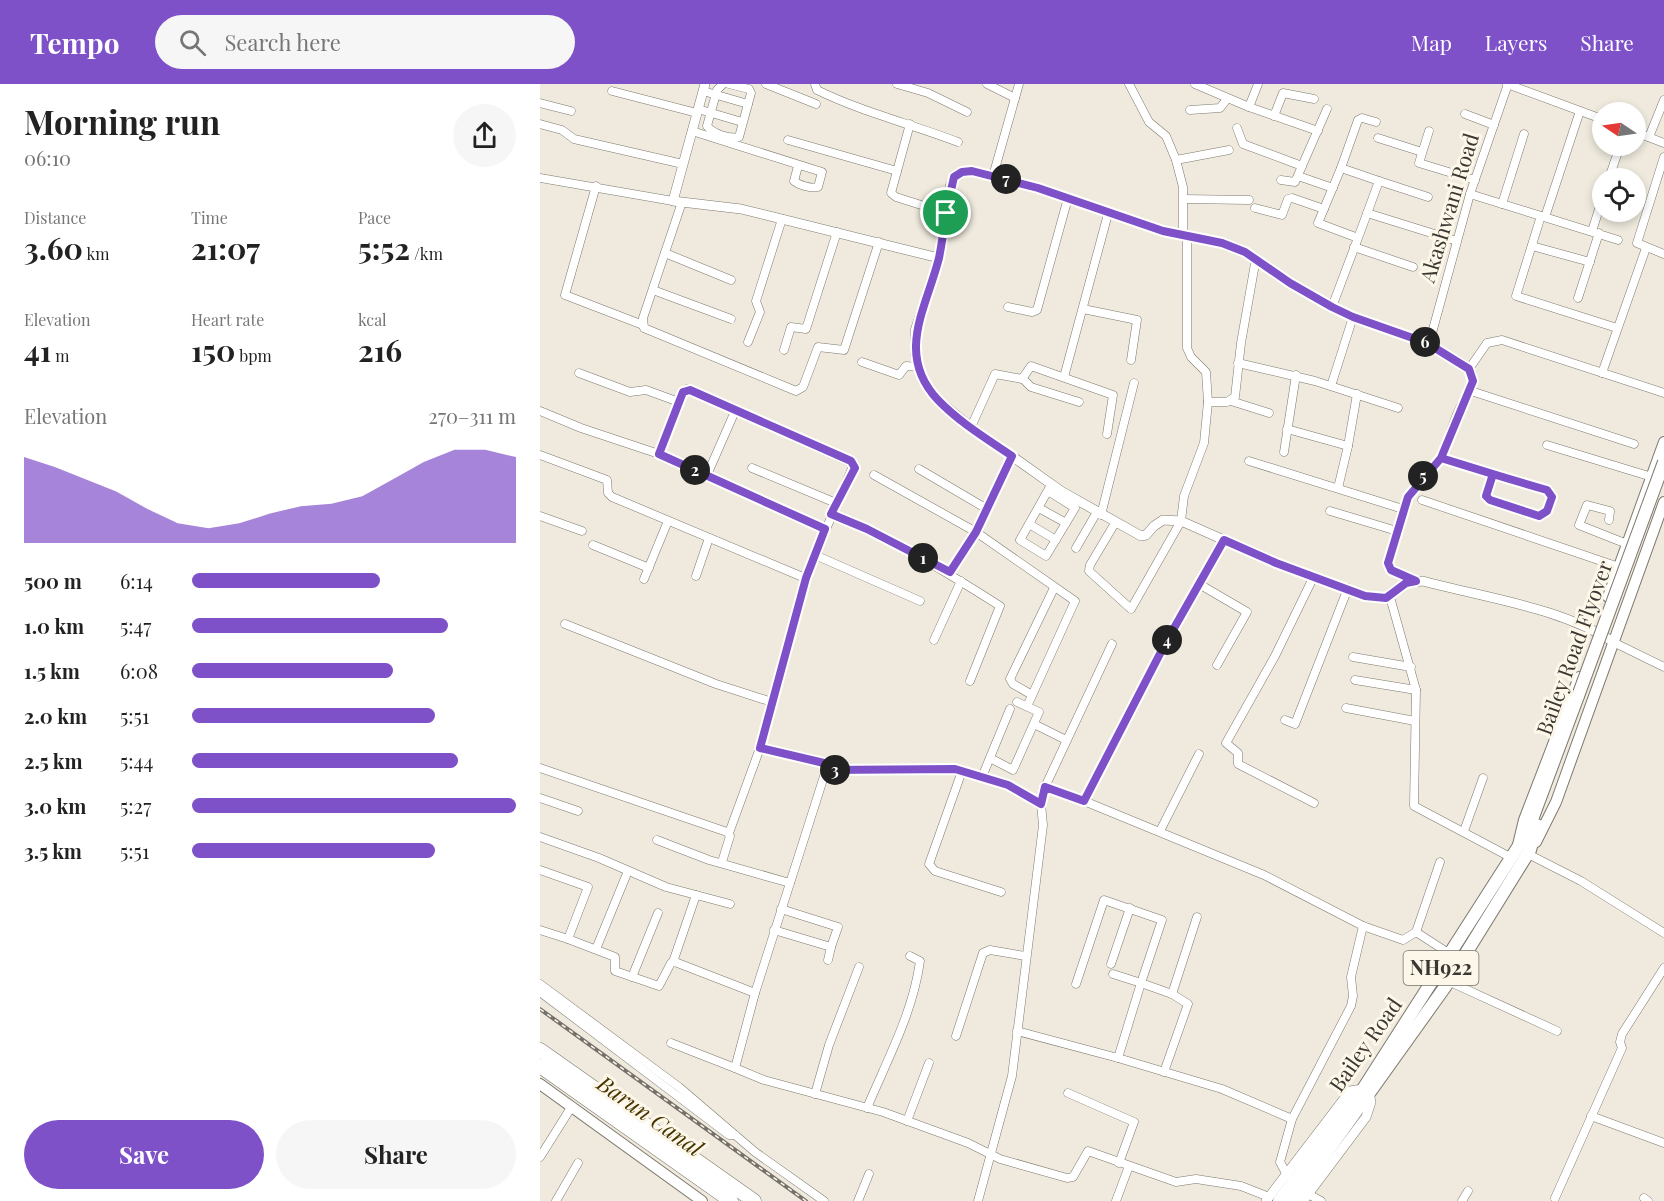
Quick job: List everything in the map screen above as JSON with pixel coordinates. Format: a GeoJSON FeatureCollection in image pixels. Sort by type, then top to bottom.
{"type":"FeatureCollection","features":[{"type":"Feature","properties":{"kind":"highway","name":"Bailey Road Flyover"},"geometry":{"type":"LineString","coordinates":[[1518,845],[1527,833],[1581,696],[1664,462]]}},
{"type":"Feature","properties":{"kind":"highway","name":"Bailey Road Flyover"},"geometry":{"type":"LineString","coordinates":[[1529,852],[1658,477]]}},
{"type":"Feature","properties":{"kind":"highway","name":"Bailey Road"},"geometry":{"type":"LineString","coordinates":[[1271,1200],[1366,1091],[1518,845]]}},
{"type":"Feature","properties":{"kind":"highway","name":"NH922"},"geometry":{"type":"LineString","coordinates":[[1292,1201],[1366,1091],[1448,981],[1529,852]]}},
{"type":"Feature","properties":{"kind":"highway"},"geometry":{"type":"LineString","coordinates":[[540,1050],[754,1201]]}},
{"type":"Feature","properties":{"kind":"highway"},"geometry":{"type":"LineString","coordinates":[[540,1066],[731,1201]]}},
{"type":"Feature","properties":{"kind":"main road"},"geometry":{"type":"LineString","coordinates":[[1518,845],[1524,820],[1645,495],[1658,477],[1664,442]]}},
{"type":"Feature","properties":{"kind":"main road"},"geometry":{"type":"LineString","coordinates":[[1529,852],[1556,802],[1662,515],[1664,502],[1645,495]]}},
{"type":"Feature","properties":{"kind":"main road"},"geometry":{"type":"LineString","coordinates":[[1629,540],[1650,543]]}},
{"type":"Feature","properties":{"kind":"main road"},"geometry":{"type":"LineString","coordinates":[[540,1084],[702,1201]]}},
{"type":"Feature","properties":{"kind":"street"},"geometry":{"type":"LineString","coordinates":[[723,84],[716,95],[707,126],[723,135],[739,137],[751,93],[749,89],[729,84]]}},
{"type":"Feature","properties":{"kind":"street"},"geometry":{"type":"LineString","coordinates":[[766,84],[816,104]]}},
{"type":"Feature","properties":{"kind":"street"},"geometry":{"type":"LineString","coordinates":[[815,84],[817,90],[854,107],[958,142]]}},
{"type":"Feature","properties":{"kind":"street"},"geometry":{"type":"LineString","coordinates":[[897,84],[936,96],[967,112]]}},
{"type":"Feature","properties":{"kind":"street"},"geometry":{"type":"LineString","coordinates":[[987,84],[1015,98]]}},
{"type":"Feature","properties":{"kind":"street"},"geometry":{"type":"LineString","coordinates":[[993,176],[1019,84]]}},
{"type":"Feature","properties":{"kind":"street"},"geometry":{"type":"LineString","coordinates":[[1115,523],[1090,565],[1089,571],[1131,609],[1181,521],[1184,496],[1202,451],[1208,402],[1205,368],[1191,357],[1187,348],[1184,199],[1176,159],[1166,136],[1149,122],[1129,84]]}},
{"type":"Feature","properties":{"kind":"street"},"geometry":{"type":"LineString","coordinates":[[1195,84],[1227,99],[1318,131]]}},
{"type":"Feature","properties":{"kind":"street"},"geometry":{"type":"LineString","coordinates":[[1250,107],[1258,84]]}},
{"type":"Feature","properties":{"kind":"street"},"geometry":{"type":"LineString","coordinates":[[1508,84],[1592,115]]}},
{"type":"Feature","properties":{"kind":"street","name":"Akashwani Road"},"geometry":{"type":"LineString","coordinates":[[1429,344],[1470,194],[1508,84]]}},
{"type":"Feature","properties":{"kind":"street"},"geometry":{"type":"LineString","coordinates":[[643,325],[665,253],[683,164],[704,88],[716,95],[748,104]]}},
{"type":"Feature","properties":{"kind":"street"},"geometry":{"type":"LineString","coordinates":[[612,91],[711,112],[742,122]]}},
{"type":"Feature","properties":{"kind":"street"},"geometry":{"type":"LineString","coordinates":[[1274,116],[1283,93],[1314,99]]}},
{"type":"Feature","properties":{"kind":"street"},"geometry":{"type":"LineString","coordinates":[[1190,110],[1220,108],[1227,99]]}},
{"type":"Feature","properties":{"kind":"street"},"geometry":{"type":"LineString","coordinates":[[1649,137],[1664,100]]}},
{"type":"Feature","properties":{"kind":"street"},"geometry":{"type":"LineString","coordinates":[[540,103],[571,111]]}},
{"type":"Feature","properties":{"kind":"street"},"geometry":{"type":"LineString","coordinates":[[1281,180],[1293,184],[1328,110]]}},
{"type":"Feature","properties":{"kind":"street"},"geometry":{"type":"LineString","coordinates":[[1580,111],[1516,296],[1617,328]]}},
{"type":"Feature","properties":{"kind":"street"},"geometry":{"type":"LineString","coordinates":[[1465,114],[1494,125]]}},
{"type":"Feature","properties":{"kind":"street"},"geometry":{"type":"LineString","coordinates":[[1358,238],[1318,223],[1358,120],[1362,118],[1376,122]]}},
{"type":"Feature","properties":{"kind":"street"},"geometry":{"type":"LineString","coordinates":[[540,124],[562,130],[574,139],[683,164]]}},
{"type":"Feature","properties":{"kind":"street"},"geometry":{"type":"LineString","coordinates":[[910,124],[892,195],[946,213]]}},
{"type":"Feature","properties":{"kind":"street"},"geometry":{"type":"LineString","coordinates":[[1237,128],[1243,144],[1302,166]]}},
{"type":"Feature","properties":{"kind":"street"},"geometry":{"type":"LineString","coordinates":[[692,131],[798,166]]}},
{"type":"Feature","properties":{"kind":"street"},"geometry":{"type":"LineString","coordinates":[[1429,131],[1419,163],[1475,180]]}},
{"type":"Feature","properties":{"kind":"street"},"geometry":{"type":"LineString","coordinates":[[1502,204],[1524,134]]}},
{"type":"Feature","properties":{"kind":"street"},"geometry":{"type":"LineString","coordinates":[[1646,136],[1664,143]]}},
{"type":"Feature","properties":{"kind":"street"},"geometry":{"type":"LineString","coordinates":[[1378,138],[1422,152]]}},
{"type":"Feature","properties":{"kind":"street"},"geometry":{"type":"LineString","coordinates":[[788,140],[897,171]]}},
{"type":"Feature","properties":{"kind":"street"},"geometry":{"type":"LineString","coordinates":[[1176,159],[1229,150]]}},
{"type":"Feature","properties":{"kind":"street"},"geometry":{"type":"LineString","coordinates":[[1664,157],[1637,243],[1664,254]]}},
{"type":"Feature","properties":{"kind":"street"},"geometry":{"type":"LineString","coordinates":[[1341,168],[1428,197]]}},
{"type":"Feature","properties":{"kind":"street"},"geometry":{"type":"LineString","coordinates":[[1050,488],[1020,540],[1046,556],[1075,508],[1012,456],[938,400],[923,380],[915,353],[915,331],[939,258],[954,177],[962,172],[972,171],[993,176],[1068,198],[1108,214],[1184,236],[1222,243],[1255,265],[1332,307],[1353,317],[1429,344],[1469,369],[1473,376],[1441,458],[1414,487],[1403,510],[1388,567],[1416,581],[1540,612],[1596,631],[1664,667]]}},
{"type":"Feature","properties":{"kind":"street"},"geometry":{"type":"LineString","coordinates":[[1298,176],[1333,188]]}},
{"type":"Feature","properties":{"kind":"street"},"geometry":{"type":"LineString","coordinates":[[540,178],[677,202],[741,209],[939,258]]}},
{"type":"Feature","properties":{"kind":"street"},"geometry":{"type":"LineString","coordinates":[[1332,307],[1379,181]]}},
{"type":"Feature","properties":{"kind":"street"},"geometry":{"type":"LineString","coordinates":[[596,186],[565,295],[643,325],[651,333],[799,391],[803,387],[818,347],[844,350],[879,243]]}},
{"type":"Feature","properties":{"kind":"street"},"geometry":{"type":"LineString","coordinates":[[1470,194],[1618,240]]}},
{"type":"Feature","properties":{"kind":"street"},"geometry":{"type":"LineString","coordinates":[[1008,307],[1036,312],[1068,198]]}},
{"type":"Feature","properties":{"kind":"street"},"geometry":{"type":"LineString","coordinates":[[1255,208],[1282,215],[1288,199],[1292,198],[1324,209]]}},
{"type":"Feature","properties":{"kind":"street"},"geometry":{"type":"LineString","coordinates":[[1184,199],[1249,200]]}},
{"type":"Feature","properties":{"kind":"street"},"geometry":{"type":"LineString","coordinates":[[1367,213],[1457,241]]}},
{"type":"Feature","properties":{"kind":"street"},"geometry":{"type":"LineString","coordinates":[[1064,377],[1108,214]]}},
{"type":"Feature","properties":{"kind":"street"},"geometry":{"type":"LineString","coordinates":[[748,342],[760,314],[756,301],[782,219]]}},
{"type":"Feature","properties":{"kind":"street"},"geometry":{"type":"LineString","coordinates":[[1578,298],[1590,262],[1597,222]]}},
{"type":"Feature","properties":{"kind":"street"},"geometry":{"type":"LineString","coordinates":[[784,350],[791,327],[806,329],[837,232]]}},
{"type":"Feature","properties":{"kind":"street"},"geometry":{"type":"LineString","coordinates":[[1532,246],[1590,262]]}},
{"type":"Feature","properties":{"kind":"street"},"geometry":{"type":"LineString","coordinates":[[1354,248],[1413,267]]}},
{"type":"Feature","properties":{"kind":"street"},"geometry":{"type":"LineString","coordinates":[[1602,373],[1646,248]]}},
{"type":"Feature","properties":{"kind":"street"},"geometry":{"type":"LineString","coordinates":[[665,253],[731,280]]}},
{"type":"Feature","properties":{"kind":"street"},"geometry":{"type":"LineString","coordinates":[[1231,401],[1236,393],[1238,363],[1255,265]]}},
{"type":"Feature","properties":{"kind":"street"},"geometry":{"type":"LineString","coordinates":[[653,290],[731,319]]}},
{"type":"Feature","properties":{"kind":"street"},"geometry":{"type":"LineString","coordinates":[[1083,309],[1137,320],[1131,360]]}},
{"type":"Feature","properties":{"kind":"street"},"geometry":{"type":"LineString","coordinates":[[1331,386],[1353,317]]}},
{"type":"Feature","properties":{"kind":"street"},"geometry":{"type":"LineString","coordinates":[[1469,369],[1487,343],[1502,340],[1664,393]]}},
{"type":"Feature","properties":{"kind":"street"},"geometry":{"type":"LineString","coordinates":[[862,362],[897,375],[901,374],[907,366],[919,367]]}},
{"type":"Feature","properties":{"kind":"street"},"geometry":{"type":"LineString","coordinates":[[1238,363],[1296,375],[1398,408]]}},
{"type":"Feature","properties":{"kind":"street"},"geometry":{"type":"LineString","coordinates":[[1023,379],[1031,366],[1113,395],[1107,434]]}},
{"type":"Feature","properties":{"kind":"street"},"geometry":{"type":"LineString","coordinates":[[579,373],[632,392],[646,390],[679,402]]}},
{"type":"Feature","properties":{"kind":"street"},"geometry":{"type":"LineString","coordinates":[[971,427],[994,374],[1023,379],[1031,387],[1079,402]]}},
{"type":"Feature","properties":{"kind":"street"},"geometry":{"type":"LineString","coordinates":[[1284,452],[1296,375]]}},
{"type":"Feature","properties":{"kind":"street"},"geometry":{"type":"LineString","coordinates":[[1076,549],[1099,513],[1134,382]]}},
{"type":"Feature","properties":{"kind":"street"},"geometry":{"type":"LineString","coordinates":[[659,454],[679,402],[687,389],[736,409],[854,464],[855,468],[831,514],[806,578],[760,748],[729,833],[722,862]]}},
{"type":"Feature","properties":{"kind":"street"},"geometry":{"type":"LineString","coordinates":[[1468,390],[1634,444]]}},
{"type":"Feature","properties":{"kind":"street"},"geometry":{"type":"LineString","coordinates":[[1338,488],[1357,394]]}},
{"type":"Feature","properties":{"kind":"street"},"geometry":{"type":"LineString","coordinates":[[1208,402],[1231,401],[1269,413]]}},
{"type":"Feature","properties":{"kind":"street"},"geometry":{"type":"LineString","coordinates":[[707,476],[736,409]]}},
{"type":"Feature","properties":{"kind":"street"},"geometry":{"type":"LineString","coordinates":[[540,411],[581,428],[659,454],[825,529]]}},
{"type":"Feature","properties":{"kind":"street"},"geometry":{"type":"LineString","coordinates":[[1287,429],[1348,446]]}},
{"type":"Feature","properties":{"kind":"street"},"geometry":{"type":"LineString","coordinates":[[1547,445],[1658,477]]}},
{"type":"Feature","properties":{"kind":"street"},"geometry":{"type":"LineString","coordinates":[[540,456],[607,480],[609,496],[806,578]]}},
{"type":"Feature","properties":{"kind":"street"},"geometry":{"type":"LineString","coordinates":[[950,572],[976,532],[1012,456]]}},
{"type":"Feature","properties":{"kind":"street"},"geometry":{"type":"LineString","coordinates":[[1441,458],[1547,490],[1552,497],[1547,511],[1539,516],[1490,500],[1486,496],[1493,474]]}},
{"type":"Feature","properties":{"kind":"street"},"geometry":{"type":"LineString","coordinates":[[1249,461],[1403,510]]}},
{"type":"Feature","properties":{"kind":"street"},"geometry":{"type":"LineString","coordinates":[[752,468],[836,504]]}},
{"type":"Feature","properties":{"kind":"street"},"geometry":{"type":"LineString","coordinates":[[919,469],[987,509]]}},
{"type":"Feature","properties":{"kind":"street"},"geometry":{"type":"LineString","coordinates":[[874,474],[976,532],[1075,601],[1030,698],[1012,684],[1010,679],[1054,588]]}},
{"type":"Feature","properties":{"kind":"street"},"geometry":{"type":"LineString","coordinates":[[1050,488],[1141,536],[1146,535],[1163,520],[1181,521],[1365,596],[1390,597],[1406,583],[1416,581]]}},
{"type":"Feature","properties":{"kind":"street"},"geometry":{"type":"LineString","coordinates":[[1422,500],[1619,567]]}},
{"type":"Feature","properties":{"kind":"street"},"geometry":{"type":"LineString","coordinates":[[1609,520],[1610,511],[1587,505],[1579,525],[1629,540]]}},
{"type":"Feature","properties":{"kind":"street"},"geometry":{"type":"LineString","coordinates":[[1039,508],[1066,523]]}},
{"type":"Feature","properties":{"kind":"street"},"geometry":{"type":"LineString","coordinates":[[1330,511],[1397,531]]}},
{"type":"Feature","properties":{"kind":"street"},"geometry":{"type":"LineString","coordinates":[[831,514],[867,529],[950,572],[1000,606],[970,681]]}},
{"type":"Feature","properties":{"kind":"street"},"geometry":{"type":"LineString","coordinates":[[540,516],[582,531]]}},
{"type":"Feature","properties":{"kind":"street"},"geometry":{"type":"LineString","coordinates":[[644,579],[668,521]]}},
{"type":"Feature","properties":{"kind":"street"},"geometry":{"type":"LineString","coordinates":[[1029,524],[1056,540]]}},
{"type":"Feature","properties":{"kind":"street"},"geometry":{"type":"LineString","coordinates":[[696,576],[709,538]]}},
{"type":"Feature","properties":{"kind":"street"},"geometry":{"type":"LineString","coordinates":[[1084,801],[1224,540]]}},
{"type":"Feature","properties":{"kind":"street"},"geometry":{"type":"LineString","coordinates":[[593,545],[649,568]]}},
{"type":"Feature","properties":{"kind":"street"},"geometry":{"type":"LineString","coordinates":[[815,555],[920,601]]}},
{"type":"Feature","properties":{"kind":"street"},"geometry":{"type":"LineString","coordinates":[[1314,576],[1275,656],[1226,743],[1238,753],[1238,764],[1314,803]]}},
{"type":"Feature","properties":{"kind":"street"},"geometry":{"type":"LineString","coordinates":[[934,639],[961,581]]}},
{"type":"Feature","properties":{"kind":"street"},"geometry":{"type":"LineString","coordinates":[[1199,585],[1247,612],[1217,665]]}},
{"type":"Feature","properties":{"kind":"street"},"geometry":{"type":"LineString","coordinates":[[1285,720],[1294,724],[1348,588]]}},
{"type":"Feature","properties":{"kind":"street"},"geometry":{"type":"LineString","coordinates":[[1390,597],[1416,690],[1414,806],[1510,856]]}},
{"type":"Feature","properties":{"kind":"street"},"geometry":{"type":"LineString","coordinates":[[565,624],[706,680],[772,702]]}},
{"type":"Feature","properties":{"kind":"street"},"geometry":{"type":"LineString","coordinates":[[978,1201],[1012,1076],[1025,956],[1043,825],[1041,804],[1045,787],[1112,644]]}},
{"type":"Feature","properties":{"kind":"street"},"geometry":{"type":"LineString","coordinates":[[1353,657],[1411,667]]}},
{"type":"Feature","properties":{"kind":"street"},"geometry":{"type":"LineString","coordinates":[[1354,680],[1416,690]]}},
{"type":"Feature","properties":{"kind":"street"},"geometry":{"type":"LineString","coordinates":[[990,758],[1013,770],[1039,712],[1017,702]]}},
{"type":"Feature","properties":{"kind":"street"},"geometry":{"type":"LineString","coordinates":[[1346,708],[1415,721]]}},
{"type":"Feature","properties":{"kind":"street"},"geometry":{"type":"LineString","coordinates":[[982,777],[1010,709]]}},
{"type":"Feature","properties":{"kind":"street"},"geometry":{"type":"LineString","coordinates":[[1034,724],[1066,740]]}},
{"type":"Feature","properties":{"kind":"street"},"geometry":{"type":"LineString","coordinates":[[735,1068],[774,930],[826,770],[824,763],[760,748]]}},
{"type":"Feature","properties":{"kind":"street"},"geometry":{"type":"LineString","coordinates":[[1160,831],[1199,754]]}},
{"type":"Feature","properties":{"kind":"street"},"geometry":{"type":"LineString","coordinates":[[540,768],[729,833]]}},
{"type":"Feature","properties":{"kind":"street"},"geometry":{"type":"LineString","coordinates":[[826,770],[962,771],[1008,785],[1041,804]]}},
{"type":"Feature","properties":{"kind":"street"},"geometry":{"type":"LineString","coordinates":[[962,771],[930,864],[935,871],[1001,892]]}},
{"type":"Feature","properties":{"kind":"street"},"geometry":{"type":"LineString","coordinates":[[1464,831],[1483,778]]}},
{"type":"Feature","properties":{"kind":"street"},"geometry":{"type":"LineString","coordinates":[[1045,787],[1160,831],[1264,875],[1363,926],[1403,940],[1416,932],[1440,862]]}},
{"type":"Feature","properties":{"kind":"street"},"geometry":{"type":"LineString","coordinates":[[540,798],[578,811]]}},
{"type":"Feature","properties":{"kind":"street"},"geometry":{"type":"LineString","coordinates":[[540,837],[666,887],[730,904]]}},
{"type":"Feature","properties":{"kind":"street"},"geometry":{"type":"LineString","coordinates":[[657,840],[709,860],[790,883]]}},
{"type":"Feature","properties":{"kind":"street"},"geometry":{"type":"LineString","coordinates":[[1529,852],[1581,881],[1664,933]]}},
{"type":"Feature","properties":{"kind":"street"},"geometry":{"type":"LineString","coordinates":[[540,870],[588,887],[568,939]]}},
{"type":"Feature","properties":{"kind":"street"},"geometry":{"type":"LineString","coordinates":[[596,950],[628,871]]}},
{"type":"Feature","properties":{"kind":"street"},"geometry":{"type":"LineString","coordinates":[[540,930],[616,958],[614,971],[659,986],[673,962],[696,895]]}},
{"type":"Feature","properties":{"kind":"street"},"geometry":{"type":"LineString","coordinates":[[1076,984],[1104,900],[1162,920],[1118,1058]]}},
{"type":"Feature","properties":{"kind":"street"},"geometry":{"type":"LineString","coordinates":[[1111,964],[1130,908]]}},
{"type":"Feature","properties":{"kind":"street"},"geometry":{"type":"LineString","coordinates":[[781,909],[838,927],[828,960]]}},
{"type":"Feature","properties":{"kind":"street"},"geometry":{"type":"LineString","coordinates":[[633,977],[658,913]]}},
{"type":"Feature","properties":{"kind":"street"},"geometry":{"type":"LineString","coordinates":[[1172,994],[1197,917]]}},
{"type":"Feature","properties":{"kind":"street"},"geometry":{"type":"LineString","coordinates":[[1287,1174],[1280,1162],[1292,1119],[1351,1006],[1353,996],[1351,977],[1363,926]]}},
{"type":"Feature","properties":{"kind":"street"},"geometry":{"type":"LineString","coordinates":[[774,930],[831,947]]}},
{"type":"Feature","properties":{"kind":"street"},"geometry":{"type":"LineString","coordinates":[[1416,932],[1450,954]]}},
{"type":"Feature","properties":{"kind":"street"},"geometry":{"type":"LineString","coordinates":[[956,1036],[983,952],[990,950],[1025,956]]}},
{"type":"Feature","properties":{"kind":"street"},"geometry":{"type":"LineString","coordinates":[[867,1108],[902,1029],[917,981],[920,961],[910,956]]}},
{"type":"Feature","properties":{"kind":"street"},"geometry":{"type":"LineString","coordinates":[[673,962],[755,993]]}},
{"type":"Feature","properties":{"kind":"street"},"geometry":{"type":"LineString","coordinates":[[815,1094],[829,1045],[859,967]]}},
{"type":"Feature","properties":{"kind":"street"},"geometry":{"type":"LineString","coordinates":[[1555,1198],[1622,1048],[1620,1042],[1622,1034],[1664,968]]}},
{"type":"Feature","properties":{"kind":"street"},"geometry":{"type":"LineString","coordinates":[[1113,974],[1172,994],[1188,1004],[1164,1072]]}},
{"type":"Feature","properties":{"kind":"street"},"geometry":{"type":"LineString","coordinates":[[1448,981],[1557,1030]]}},
{"type":"Feature","properties":{"kind":"street"},"geometry":{"type":"LineString","coordinates":[[540,984],[679,1087],[733,1130],[735,1135],[825,1201]]}},
{"type":"Feature","properties":{"kind":"street"},"geometry":{"type":"LineString","coordinates":[[540,992],[729,1135],[735,1135]]}},
{"type":"Feature","properties":{"kind":"street"},"geometry":{"type":"LineString","coordinates":[[1017,1031],[1222,1089],[1292,1119]]}},
{"type":"Feature","properties":{"kind":"street"},"geometry":{"type":"LineString","coordinates":[[671,1043],[764,1080],[867,1108],[969,1143],[992,1154],[1067,1178],[1073,1177],[1088,1150],[1176,1182],[1196,1179],[1241,1186],[1271,1200],[1287,1174],[1350,1091],[1366,1091],[1371,1102],[1366,1117],[1306,1197],[1320,1201]]}},
{"type":"Feature","properties":{"kind":"street"},"geometry":{"type":"LineString","coordinates":[[907,1121],[929,1063]]}},
{"type":"Feature","properties":{"kind":"street"},"geometry":{"type":"LineString","coordinates":[[1068,1093],[1134,1122],[1119,1163]]}},
{"type":"Feature","properties":{"kind":"street"},"geometry":{"type":"LineString","coordinates":[[540,1157],[572,1106]]}},
{"type":"Feature","properties":{"kind":"street"},"geometry":{"type":"LineString","coordinates":[[1591,1116],[1664,1143]]}},
{"type":"Feature","properties":{"kind":"street"},"geometry":{"type":"LineString","coordinates":[[556,1201],[578,1163]]}},
{"type":"Feature","properties":{"kind":"street"},"geometry":{"type":"LineString","coordinates":[[1116,1201],[1129,1166]]}},
{"type":"Feature","properties":{"kind":"street"},"geometry":{"type":"LineString","coordinates":[[858,1201],[869,1173]]}},
{"type":"Feature","properties":{"kind":"street"},"geometry":{"type":"LineString","coordinates":[[1462,1201],[1468,1191]]}},
{"type":"Feature","properties":{"kind":"railway"},"geometry":{"type":"LineString","coordinates":[[540,1009],[806,1201]]}},
{"type":"Feature","properties":{"kind":"route"},"geometry":{"type":"LineString","coordinates":[[946,213],[939,258],[915,331],[915,353],[923,380],[938,400],[968,425],[1012,456],[976,532],[950,572],[867,529],[831,514],[855,468],[851,461],[690,390],[686,389],[683,392],[659,454],[825,529],[806,578],[760,748],[824,763],[826,770],[877,772],[955,769],[1008,785],[1041,804],[1045,787],[1084,801],[1165,644],[1224,540],[1276,563],[1365,596],[1386,598],[1406,583],[1416,581],[1391,570],[1388,563],[1408,497],[1422,477],[1441,458],[1547,490],[1552,497],[1547,511],[1539,516],[1490,500],[1486,496],[1493,474],[1441,458],[1457,414],[1473,381],[1469,369],[1427,343],[1353,317],[1332,307],[1290,283],[1245,252],[1222,243],[1163,231],[1108,214],[1091,205],[1038,188],[972,171],[962,172],[954,177],[950,185],[946,213]]}},
{"type":"Feature","properties":{"kind":"water label","name":"Barun Canal"},"geometry":{"type":"Point","coordinates":[650,1116]}}]}
